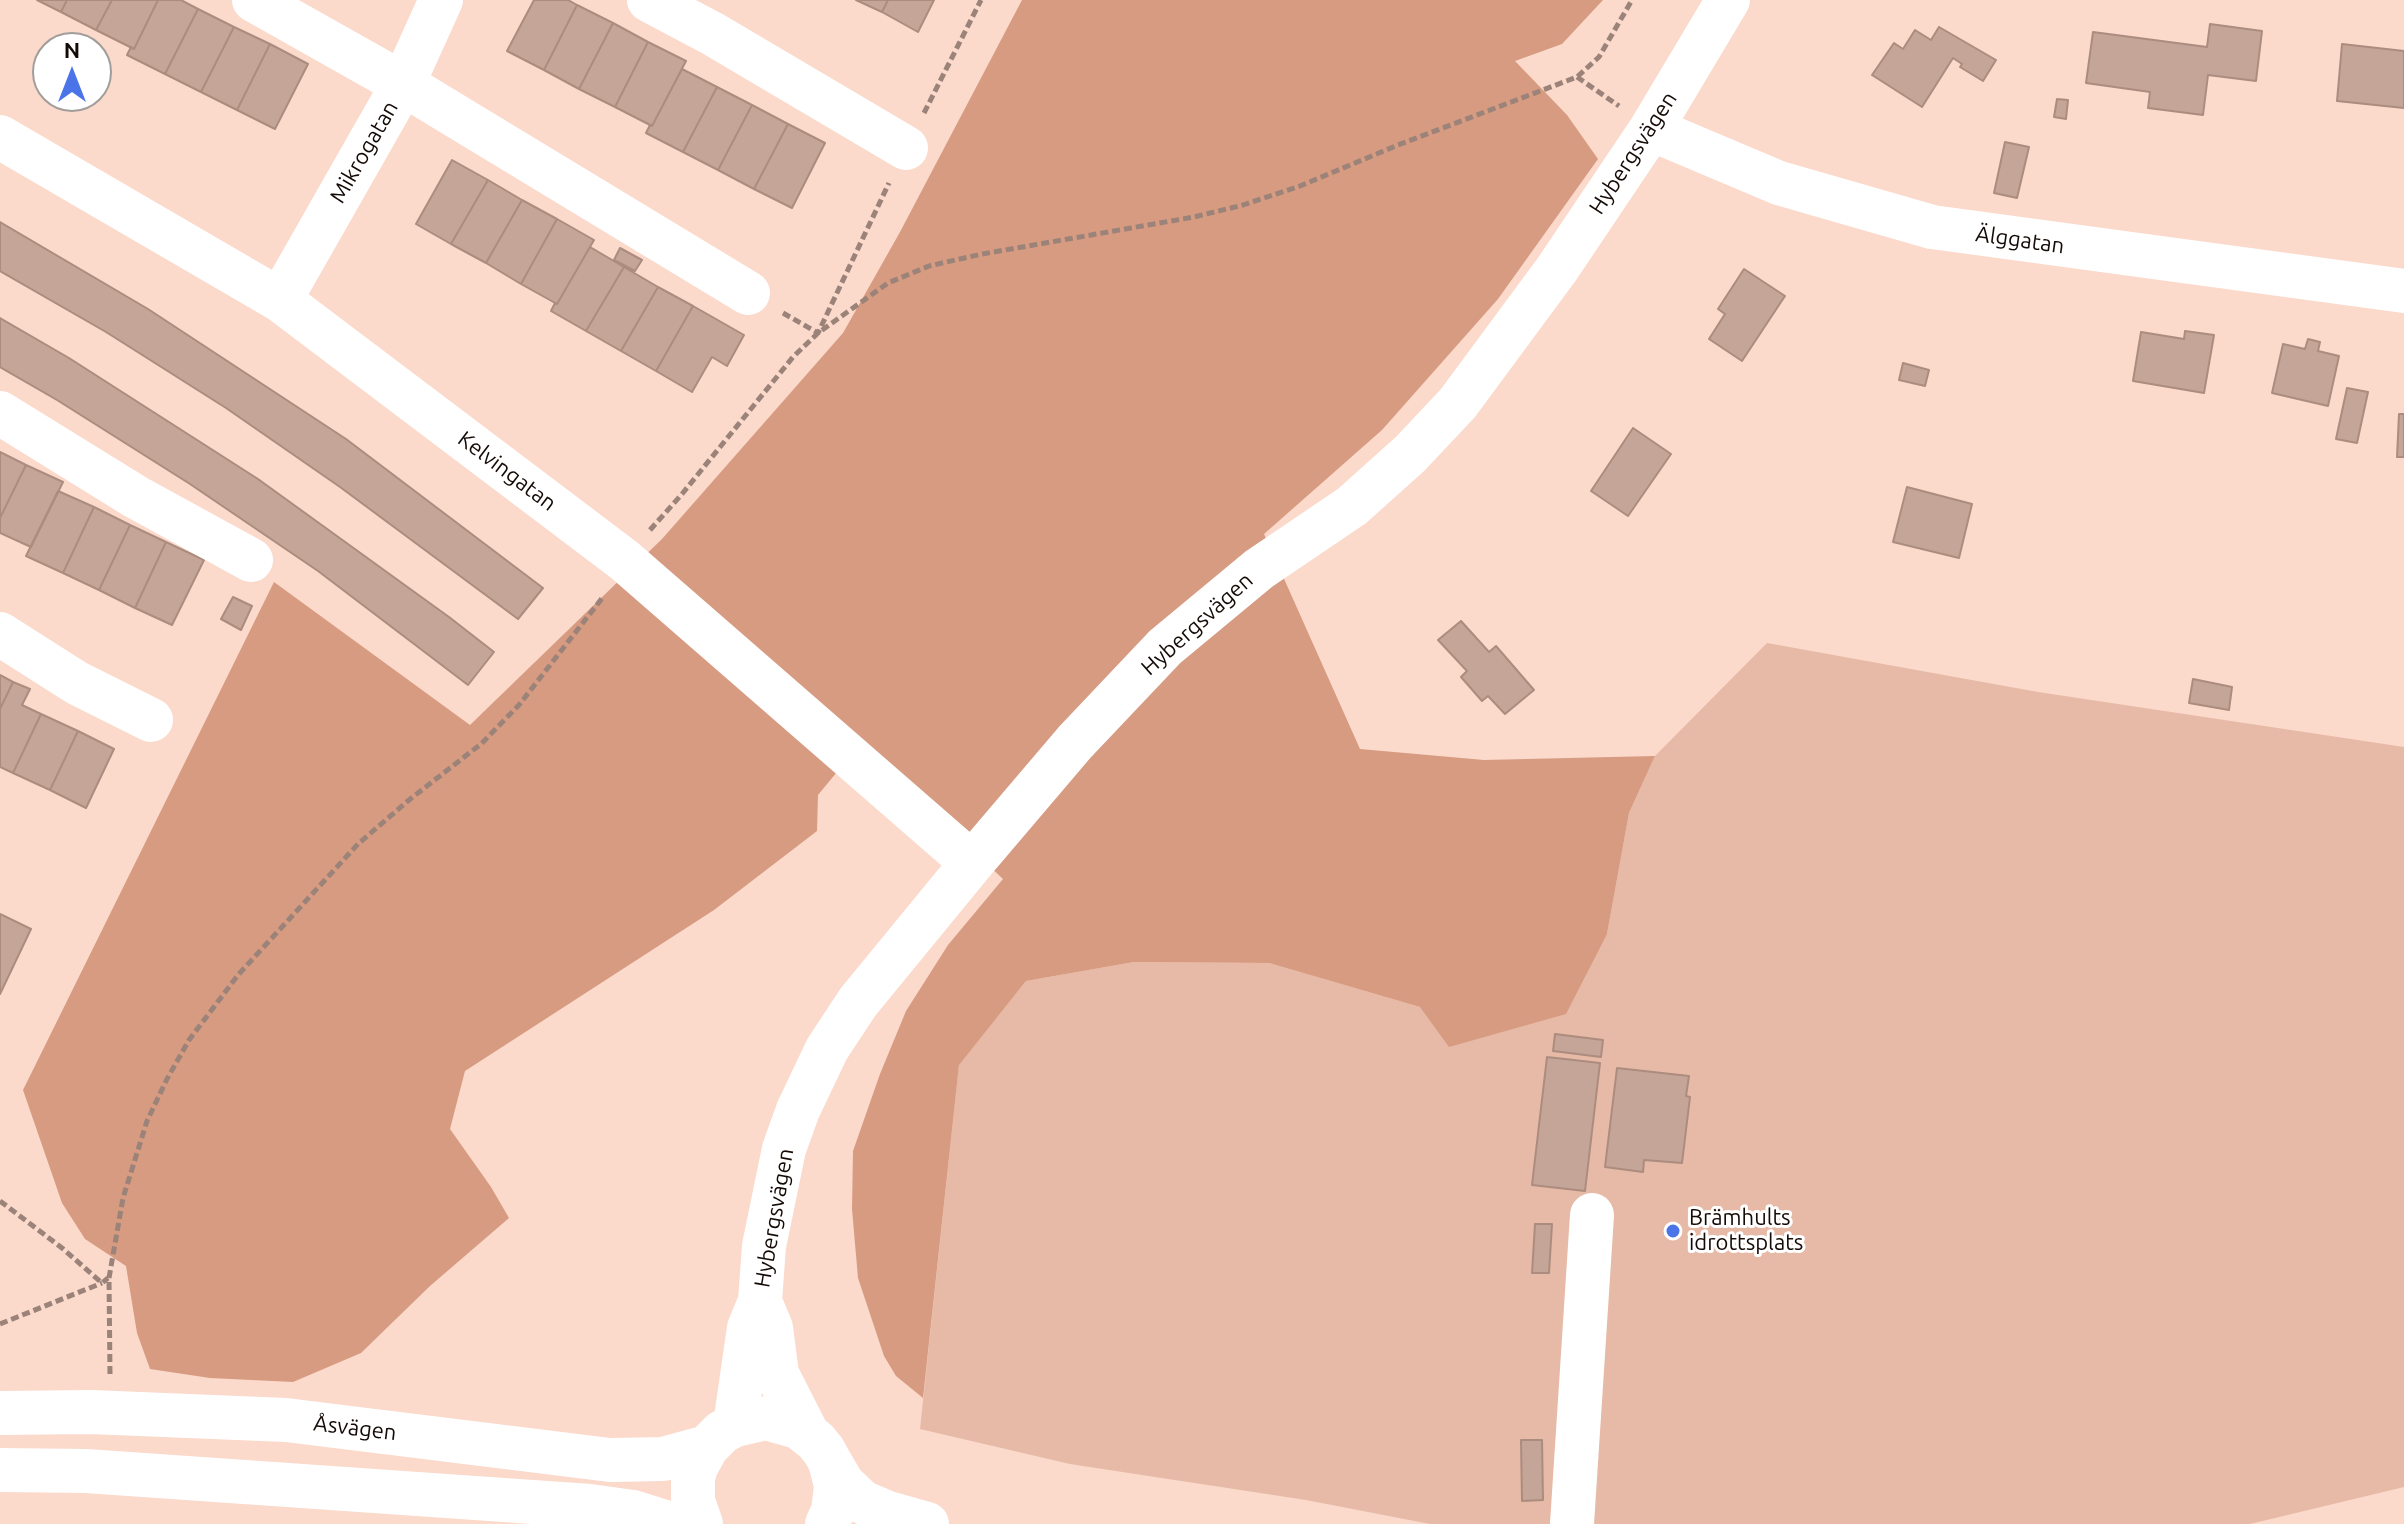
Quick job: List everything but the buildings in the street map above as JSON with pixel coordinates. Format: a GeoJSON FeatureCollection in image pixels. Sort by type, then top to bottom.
{"type":"FeatureCollection","features":[{"type":"Feature","properties":{"kind":"street"},"geometry":{"type":"LineString","coordinates":[[254,0],[403,84],[748,293]]}},
{"type":"Feature","properties":{"kind":"street","name":"Mikrogatan"},"geometry":{"type":"LineString","coordinates":[[280,300],[403,84],[441,0]]}},
{"type":"Feature","properties":{"kind":"street"},"geometry":{"type":"LineString","coordinates":[[649,0],[713,34],[906,148]]}},
{"type":"Feature","properties":{"kind":"street","name":"Hybergsvägen"},"geometry":{"type":"LineString","coordinates":[[701,1524],[693,1501],[693,1478],[696,1467],[721,1436],[749,1328],[760,1301],[764,1246],[784,1149],[798,1110],[827,1049],[858,1002],[1075,742],[1165,647],[1259,569],[1352,506],[1410,454],[1458,403],[1557,269],[1651,129],[1728,0]]}},
{"type":"Feature","properties":{"kind":"street","name":"Älggatan"},"geometry":{"type":"LineString","coordinates":[[1651,129],[1779,183],[1932,227],[2404,291]]}},
{"type":"Feature","properties":{"kind":"street","name":"Kelvingatan"},"geometry":{"type":"LineString","coordinates":[[0,137],[280,300],[624,560],[972,863]]}},
{"type":"Feature","properties":{"kind":"street"},"geometry":{"type":"LineString","coordinates":[[0,413],[136,497],[251,560]]}},
{"type":"Feature","properties":{"kind":"street"},"geometry":{"type":"LineString","coordinates":[[0,634],[77,683],[151,720]]}},
{"type":"Feature","properties":{"kind":"street"},"geometry":{"type":"LineString","coordinates":[[1572,1524],[1592,1215]]}},
{"type":"Feature","properties":{"kind":"street","name":"Hybergsvägen"},"geometry":{"type":"LineString","coordinates":[[760,1301],[771,1328],[777,1374],[818,1447]]}},
{"type":"Feature","properties":{"kind":"street","name":"Åsvägen"},"geometry":{"type":"LineString","coordinates":[[0,1413],[91,1412],[286,1420],[610,1460],[663,1459],[766,1418],[788,1423],[818,1447]]}},
{"type":"Feature","properties":{"kind":"street"},"geometry":{"type":"LineString","coordinates":[[818,1447],[834,1474],[835,1499],[827,1524]]}},
{"type":"Feature","properties":{"kind":"street"},"geometry":{"type":"LineString","coordinates":[[818,1447],[843,1484],[862,1502],[927,1524]]}},
{"type":"Feature","properties":{"kind":"street"},"geometry":{"type":"LineString","coordinates":[[0,1470],[86,1471],[590,1506],[633,1512],[671,1524]]}},
{"type":"Feature","properties":{"kind":"path"},"geometry":{"type":"LineString","coordinates":[[110,1379],[109,1278],[123,1198],[147,1121],[189,1040],[238,975],[358,844],[481,744],[519,705],[606,593],[624,560],[793,357],[818,333],[888,283],[929,266],[1194,217],[1243,205],[1300,186],[1577,77],[1599,57],[1632,0]]}},
{"type":"Feature","properties":{"kind":"path"},"geometry":{"type":"LineString","coordinates":[[0,1201],[102,1283]]}},
{"type":"Feature","properties":{"kind":"path"},"geometry":{"type":"LineString","coordinates":[[0,1324],[109,1278]]}},
{"type":"Feature","properties":{"kind":"shaded area"},"geometry":{"type":"Polygon","coordinates":[[[1022,0],[1603,0],[1562,44],[1515,61],[1567,115],[1598,159],[1498,299],[1382,430],[1264,534],[1360,749],[1484,760],[1655,756],[1629,813],[1607,934],[1566,1014],[1449,1047],[1420,1007],[1269,963],[1134,962],[1026,981],[959,1065],[923,1398],[896,1376],[884,1356],[858,1278],[852,1209],[853,1151],[906,1011],[948,945],[1003,879],[860,744],[818,795],[817,831],[714,910],[465,1071],[450,1129],[509,1218],[430,1286],[361,1353],[293,1382],[210,1378],[150,1369],[137,1333],[126,1266],[85,1239],[62,1203],[23,1090],[274,582],[470,725],[662,539],[843,333],[1022,0]]]}},
{"type":"Feature","properties":{"kind":"shaded area","name":"Brämhults idrottsplats"},"geometry":{"type":"Polygon","coordinates":[[[1767,643],[2038,692],[2404,747],[2404,1487],[2250,1524],[1430,1524],[1306,1500],[1070,1464],[920,1429],[959,1064],[1026,981],[1134,962],[1269,963],[1420,1007],[1607,934],[1629,813],[1655,756],[1767,643]]]}},
{"type":"Feature","properties":{"kind":"place","name":"Brämhults idrottsplats"},"geometry":{"type":"Point","coordinates":[1673,1231]}}]}
